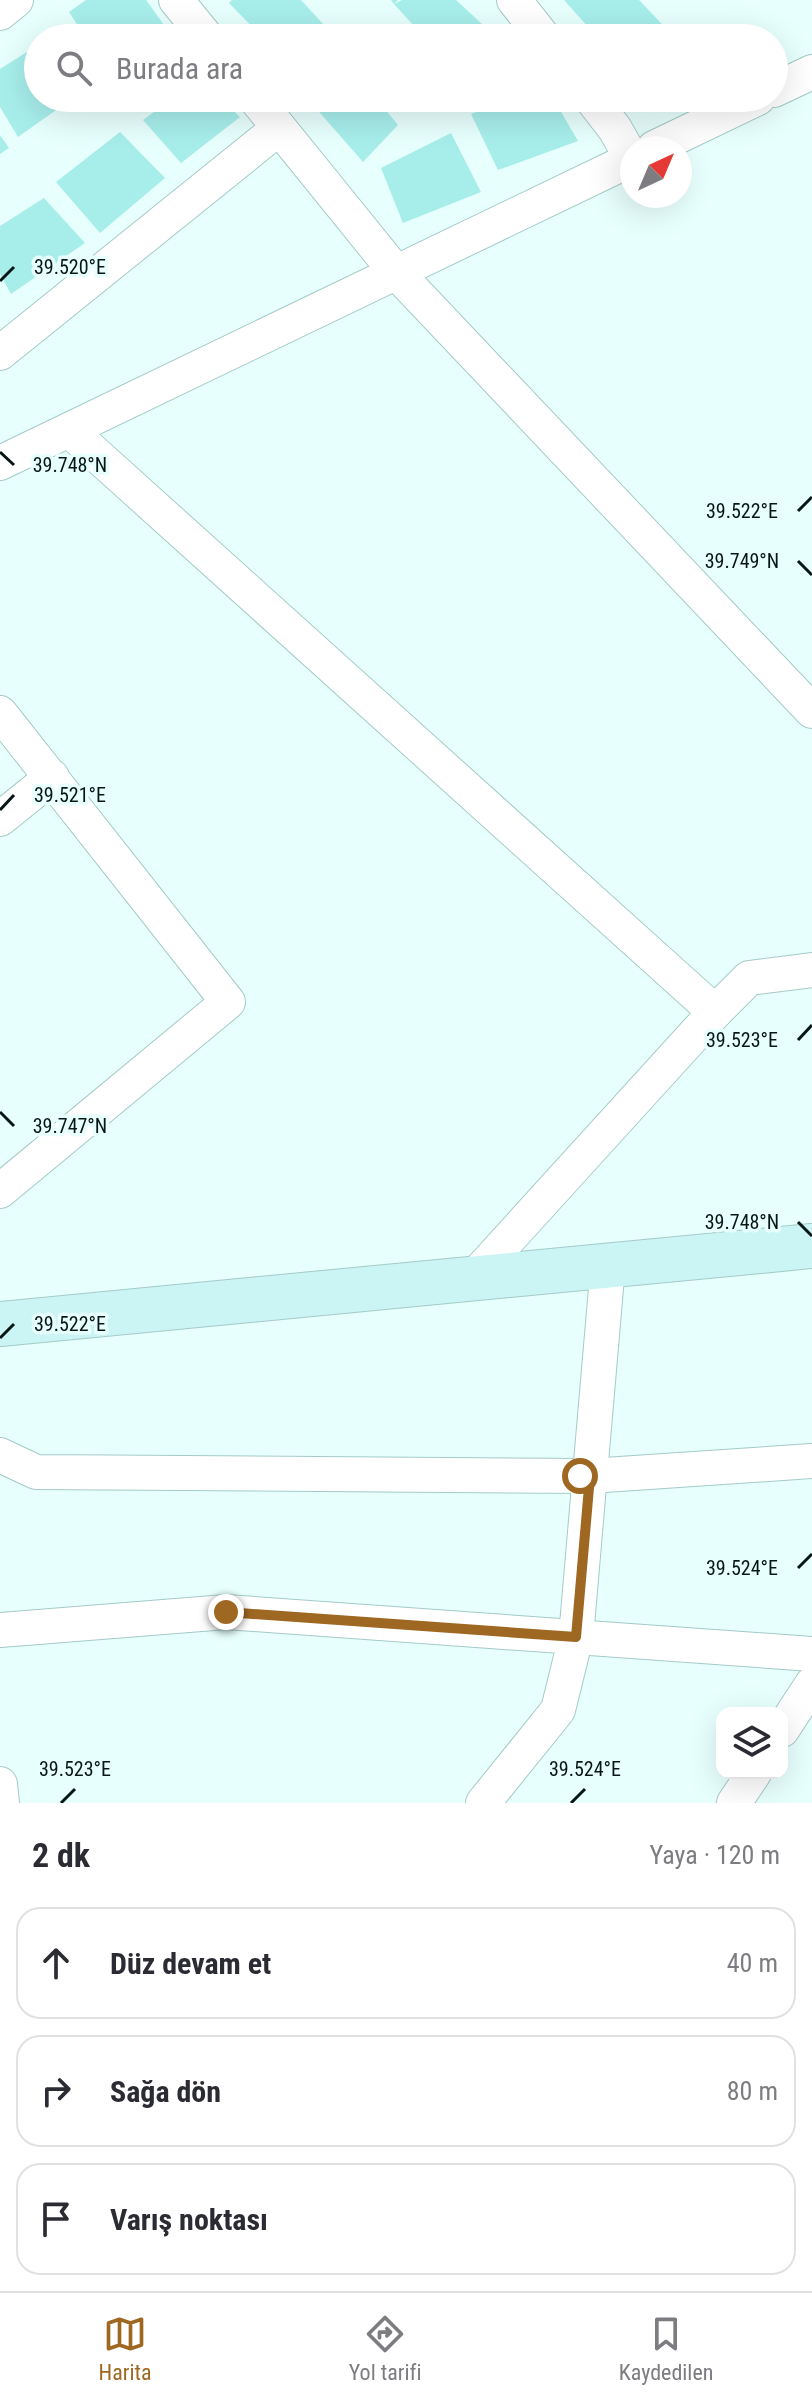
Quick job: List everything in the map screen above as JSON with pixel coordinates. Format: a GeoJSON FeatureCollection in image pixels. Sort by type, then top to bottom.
{"type":"FeatureCollection","features":[{"type":"Feature","properties":{"kind":"street"},"geometry":{"type":"LineString","coordinates":[[0,13],[16,0]]}},
{"type":"Feature","properties":{"kind":"street"},"geometry":{"type":"LineString","coordinates":[[176,0],[196,24]]}},
{"type":"Feature","properties":{"kind":"street"},"geometry":{"type":"LineString","coordinates":[[514,0],[533,24]]}},
{"type":"Feature","properties":{"kind":"street"},"geometry":{"type":"LineString","coordinates":[[788,83],[812,72]]}},
{"type":"Feature","properties":{"kind":"street"},"geometry":{"type":"LineString","coordinates":[[266,112],[395,271],[812,711]]}},
{"type":"Feature","properties":{"kind":"street"},"geometry":{"type":"LineString","coordinates":[[602,112],[620,138]]}},
{"type":"Feature","properties":{"kind":"street"},"geometry":{"type":"LineString","coordinates":[[679,136],[729,112]]}},
{"type":"Feature","properties":{"kind":"street"},"geometry":{"type":"LineString","coordinates":[[0,353],[279,128]]}},
{"type":"Feature","properties":{"kind":"street"},"geometry":{"type":"LineString","coordinates":[[0,463],[620,165]]}},
{"type":"Feature","properties":{"kind":"street"},"geometry":{"type":"LineString","coordinates":[[69,430],[715,1012]]}},
{"type":"Feature","properties":{"kind":"street"},"geometry":{"type":"LineString","coordinates":[[0,713],[228,1002],[0,1191]]}},
{"type":"Feature","properties":{"kind":"street"},"geometry":{"type":"LineString","coordinates":[[0,819],[52,777]]}},
{"type":"Feature","properties":{"kind":"street"},"geometry":{"type":"LineString","coordinates":[[474,1277],[749,978],[812,970]]}},
{"type":"Feature","properties":{"kind":"street"},"geometry":{"type":"LineString","coordinates":[[0,1324],[812,1246]]}},
{"type":"Feature","properties":{"kind":"street"},"geometry":{"type":"LineString","coordinates":[[483,1803],[558,1710],[576,1637],[608,1265]]}},
{"type":"Feature","properties":{"kind":"street"},"geometry":{"type":"LineString","coordinates":[[0,1455],[36,1472],[590,1476],[812,1461]]}},
{"type":"Feature","properties":{"kind":"street"},"geometry":{"type":"LineString","coordinates":[[0,1630],[226,1612],[812,1654]]}},
{"type":"Feature","properties":{"kind":"street"},"geometry":{"type":"LineString","coordinates":[[788,1721],[812,1684]]}},
{"type":"Feature","properties":{"kind":"street"},"geometry":{"type":"LineString","coordinates":[[734,1803],[750,1779]]}},
{"type":"Feature","properties":{"kind":"street"},"geometry":{"type":"LineString","coordinates":[[0,1784],[2,1803]]}},
{"type":"Feature","properties":{"kind":"building"},"geometry":{"type":"Polygon","coordinates":[[[86,0],[146,0],[163,24],[77,24],[69,12],[86,0]]]}},
{"type":"Feature","properties":{"kind":"building"},"geometry":{"type":"Polygon","coordinates":[[[232,0],[301,0],[323,24],[249,24],[229,3],[232,0]]]}},
{"type":"Feature","properties":{"kind":"building"},"geometry":{"type":"Polygon","coordinates":[[[402,0],[456,0],[482,24],[412,24],[394,4],[402,0]]]}},
{"type":"Feature","properties":{"kind":"building"},"geometry":{"type":"Polygon","coordinates":[[[564,0],[639,0],[662,24],[585,24],[564,0]]]}},
{"type":"Feature","properties":{"kind":"building"},"geometry":{"type":"Polygon","coordinates":[[[24,54],[24,112],[53,112],[18,137],[0,107],[0,69],[24,54]]]}},
{"type":"Feature","properties":{"kind":"building"},"geometry":{"type":"Polygon","coordinates":[[[154,112],[235,112],[240,117],[181,163],[143,120],[154,112]]]}},
{"type":"Feature","properties":{"kind":"building"},"geometry":{"type":"Polygon","coordinates":[[[319,112],[387,112],[398,125],[363,162],[319,112]]]}},
{"type":"Feature","properties":{"kind":"building"},"geometry":{"type":"Polygon","coordinates":[[[561,112],[578,141],[498,170],[471,114],[561,112]]]}},
{"type":"Feature","properties":{"kind":"building"},"geometry":{"type":"Polygon","coordinates":[[[120,132],[165,178],[100,233],[56,182],[120,132]]]}},
{"type":"Feature","properties":{"kind":"building"},"geometry":{"type":"Polygon","coordinates":[[[451,133],[481,192],[403,223],[381,168],[451,133]]]}},
{"type":"Feature","properties":{"kind":"building"},"geometry":{"type":"Polygon","coordinates":[[[0,135],[9,148],[0,154],[0,135]]]}},
{"type":"Feature","properties":{"kind":"building"},"geometry":{"type":"Polygon","coordinates":[[[44,198],[85,243],[11,294],[0,274],[0,226],[44,198]]]}},
{"type":"Feature","properties":{"kind":"route"},"geometry":{"type":"LineString","coordinates":[[226,1612],[576,1637],[590,1476],[580,1476]]}}]}
